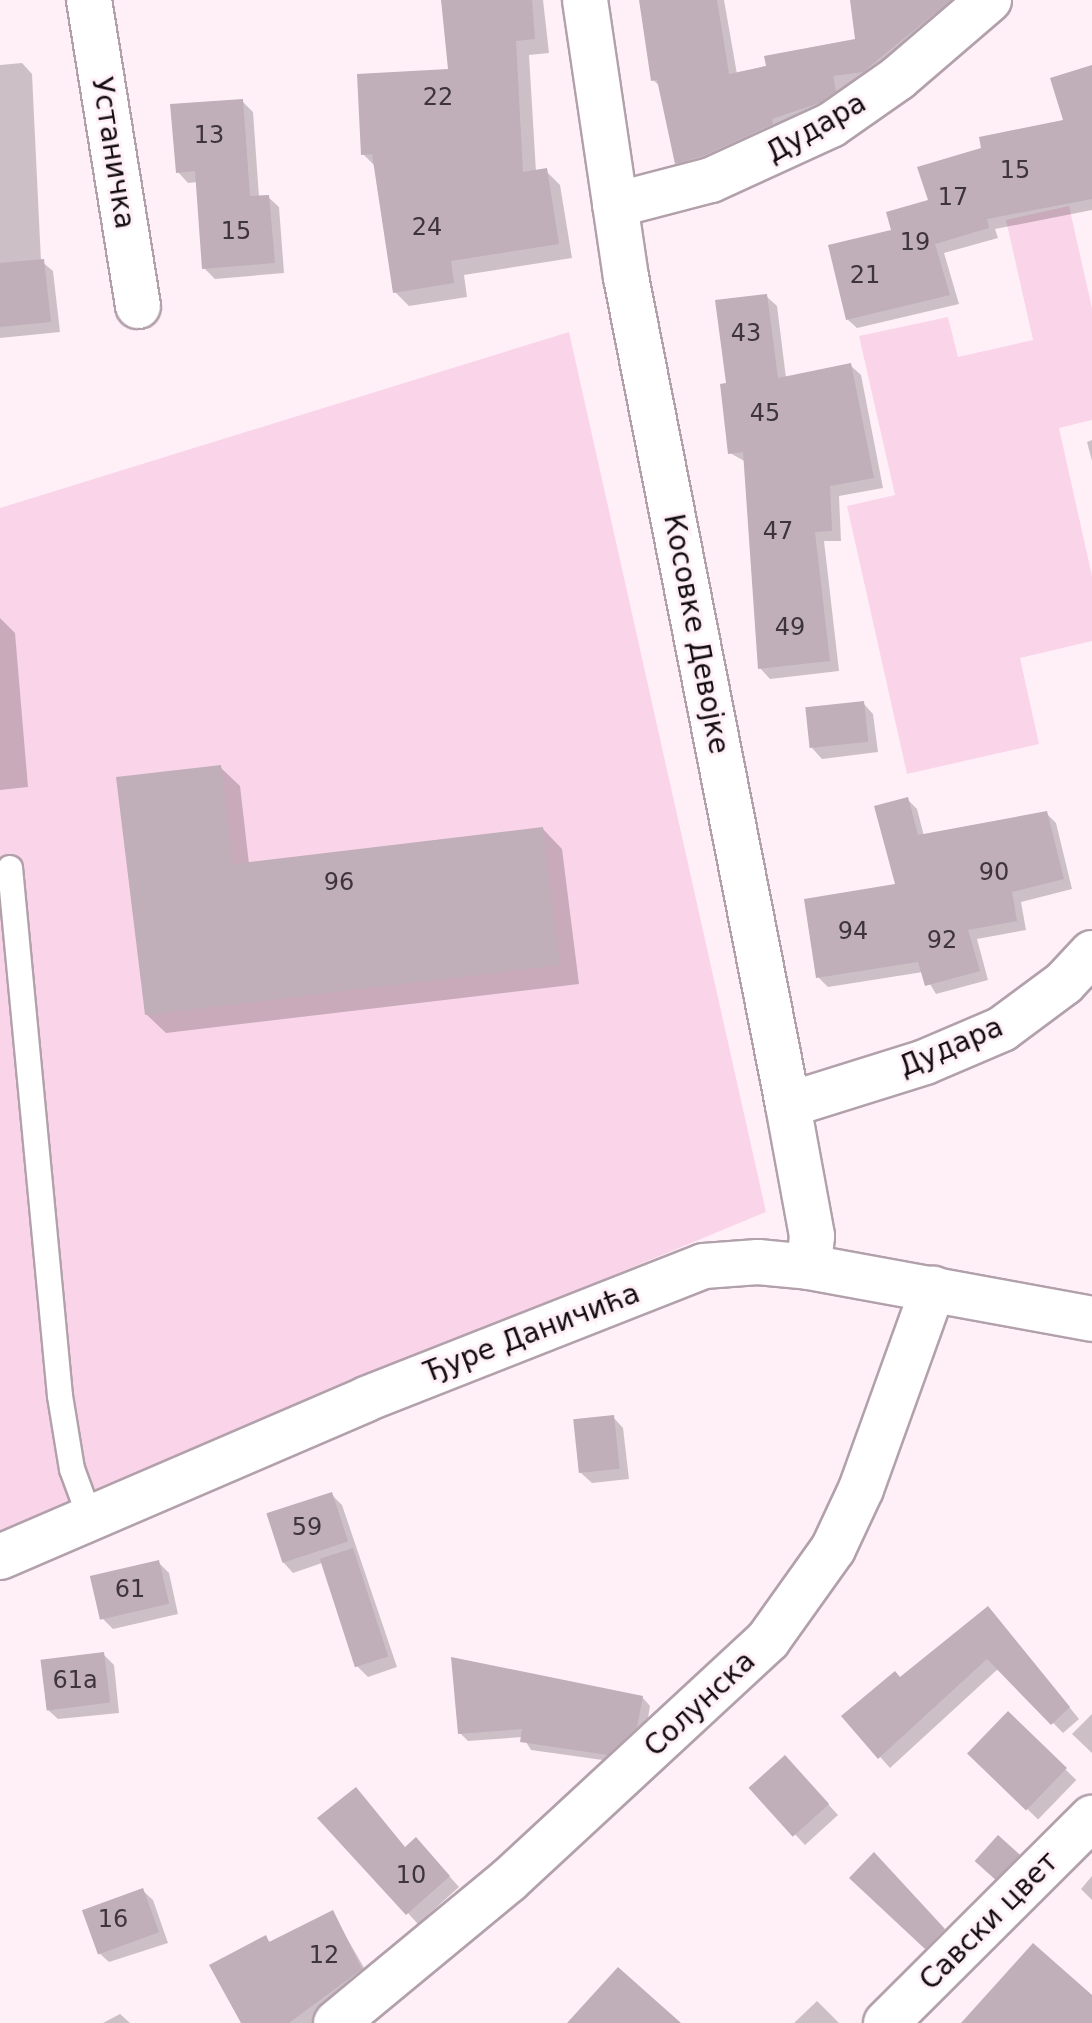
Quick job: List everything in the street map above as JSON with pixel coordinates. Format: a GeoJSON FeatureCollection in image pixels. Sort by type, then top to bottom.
{"type":"FeatureCollection","features":[{"type":"Feature","properties":{"kind":"street","name":"Устаничка"},"geometry":{"type":"LineString","coordinates":[[89,0],[138,306]]}},
{"type":"Feature","properties":{"kind":"street","name":"Косовке Девојке"},"geometry":{"type":"LineString","coordinates":[[585,0],[615,205],[812,1236],[809,1267]]}},
{"type":"Feature","properties":{"kind":"street","name":"Дудара"},"geometry":{"type":"LineString","coordinates":[[615,205],[711,180],[831,125],[898,78],[989,0]]}},
{"type":"Feature","properties":{"kind":"street","name":"Дудара"},"geometry":{"type":"LineString","coordinates":[[788,1105],[925,1062],[1002,1029],[1064,983],[1092,953]]}},
{"type":"Feature","properties":{"kind":"street","name":"Ђуре Даничића"},"geometry":{"type":"LineString","coordinates":[[0,1557],[478,1353],[704,1266],[758,1262],[809,1267],[1092,1319]]}},
{"type":"Feature","properties":{"kind":"street","name":"Солунска"},"geometry":{"type":"LineString","coordinates":[[336,2023],[509,1880],[768,1640],[833,1549],[861,1489],[933,1289]]}},
{"type":"Feature","properties":{"kind":"street","name":"Савски цвет"},"geometry":{"type":"LineString","coordinates":[[886,2023],[1092,1818]]}},
{"type":"Feature","properties":{"kind":"lane"},"geometry":{"type":"LineString","coordinates":[[10,868],[60,1396],[72,1469],[90,1518]]}},
{"type":"Feature","properties":{"kind":"shaded area"},"geometry":{"type":"Polygon","coordinates":[[[1069,206],[1092,308],[1092,420],[1059,428],[1092,576],[1092,641],[1020,658],[1039,744],[907,774],[847,506],[895,495],[859,336],[948,317],[958,357],[1033,340],[1006,220],[1069,206]]]}},
{"type":"Feature","properties":{"kind":"shaded area"},"geometry":{"type":"Polygon","coordinates":[[[569,332],[766,1212],[124,1478],[0,1536],[0,508],[569,332]]]}},
{"type":"Feature","properties":{"kind":"building"},"geometry":{"type":"Polygon","coordinates":[[[441,0],[532,0],[535,39],[516,41],[523,172],[547,168],[559,244],[451,261],[454,283],[393,293],[372,154],[361,155],[357,74],[448,69],[441,0]]]}},
{"type":"Feature","properties":{"kind":"building"},"geometry":{"type":"Polygon","coordinates":[[[639,0],[717,0],[729,74],[766,66],[764,56],[855,39],[850,0],[951,0],[863,72],[833,76],[836,91],[819,103],[772,119],[773,124],[703,156],[675,164],[657,80],[651,81],[639,0]]]}},
{"type":"Feature","properties":{"kind":"building"},"geometry":{"type":"Polygon","coordinates":[[[1092,65],[1092,199],[987,219],[989,228],[935,244],[950,295],[846,320],[828,245],[891,230],[886,212],[928,200],[917,167],[981,148],[979,137],[1063,120],[1050,78],[1092,65]]]}},
{"type":"Feature","properties":{"kind":"building"},"geometry":{"type":"Polygon","coordinates":[[[243,99],[250,196],[269,195],[275,263],[202,269],[195,171],[176,173],[170,104],[243,99]]]}},
{"type":"Feature","properties":{"kind":"building"},"geometry":{"type":"Polygon","coordinates":[[[44,259],[51,322],[0,327],[0,263],[44,259]]]}},
{"type":"Feature","properties":{"kind":"building"},"geometry":{"type":"Polygon","coordinates":[[[767,294],[778,378],[851,363],[874,478],[830,486],[832,531],[815,532],[830,661],[758,669],[743,452],[728,454],[720,384],[726,383],[715,300],[767,294]]]}},
{"type":"Feature","properties":{"kind":"building"},"geometry":{"type":"Polygon","coordinates":[[[864,701],[868,742],[810,748],[805,707],[864,701]]]}},
{"type":"Feature","properties":{"kind":"building"},"geometry":{"type":"Polygon","coordinates":[[[221,765],[233,864],[543,827],[560,965],[145,1015],[116,777],[221,765]]]}},
{"type":"Feature","properties":{"kind":"building"},"geometry":{"type":"Polygon","coordinates":[[[908,797],[918,835],[1047,811],[1064,879],[1012,892],[1017,921],[968,930],[980,971],[925,986],[918,962],[816,978],[804,899],[895,884],[874,806],[908,797]]]}},
{"type":"Feature","properties":{"kind":"building"},"geometry":{"type":"Polygon","coordinates":[[[614,1415],[620,1469],[579,1473],[573,1419],[614,1415]]]}},
{"type":"Feature","properties":{"kind":"building"},"geometry":{"type":"Polygon","coordinates":[[[332,1492],[348,1541],[282,1563],[266,1513],[332,1492]]]}},
{"type":"Feature","properties":{"kind":"building"},"geometry":{"type":"Polygon","coordinates":[[[353,1548],[388,1656],[355,1667],[320,1559],[353,1548]]]}},
{"type":"Feature","properties":{"kind":"building"},"geometry":{"type":"Polygon","coordinates":[[[159,1560],[169,1604],[100,1620],[90,1576],[159,1560]]]}},
{"type":"Feature","properties":{"kind":"building"},"geometry":{"type":"Polygon","coordinates":[[[988,1606],[1070,1707],[1051,1725],[987,1659],[878,1759],[841,1716],[895,1671],[900,1677],[988,1606]]]}},
{"type":"Feature","properties":{"kind":"building"},"geometry":{"type":"Polygon","coordinates":[[[104,1652],[110,1703],[47,1710],[40,1660],[104,1652]]]}},
{"type":"Feature","properties":{"kind":"building"},"geometry":{"type":"Polygon","coordinates":[[[451,1657],[643,1696],[637,1727],[608,1755],[520,1742],[522,1729],[458,1734],[451,1657]]]}},
{"type":"Feature","properties":{"kind":"building"},"geometry":{"type":"Polygon","coordinates":[[[1008,1711],[1067,1768],[1026,1810],[967,1753],[1008,1711]]]}},
{"type":"Feature","properties":{"kind":"building"},"geometry":{"type":"Polygon","coordinates":[[[785,1755],[829,1804],[793,1837],[749,1788],[785,1755]]]}},
{"type":"Feature","properties":{"kind":"building"},"geometry":{"type":"Polygon","coordinates":[[[356,1787],[405,1847],[416,1837],[450,1876],[406,1915],[317,1818],[356,1787]]]}},
{"type":"Feature","properties":{"kind":"building"},"geometry":{"type":"Polygon","coordinates":[[[998,1835],[1020,1855],[997,1881],[975,1861],[998,1835]]]}},
{"type":"Feature","properties":{"kind":"building"},"geometry":{"type":"Polygon","coordinates":[[[874,1852],[945,1929],[925,1949],[849,1878],[874,1852]]]}},
{"type":"Feature","properties":{"kind":"building"},"geometry":{"type":"Polygon","coordinates":[[[143,1888],[159,1932],[98,1954],[82,1910],[143,1888]]]}},
{"type":"Feature","properties":{"kind":"building"},"geometry":{"type":"Polygon","coordinates":[[[333,1910],[362,1969],[289,2023],[241,2023],[209,1965],[266,1935],[269,1942],[333,1910]]]}},
{"type":"Feature","properties":{"kind":"building"},"geometry":{"type":"Polygon","coordinates":[[[1033,1943],[1092,1995],[1092,2023],[961,2023],[1033,1943]]]}},
{"type":"Feature","properties":{"kind":"building"},"geometry":{"type":"Polygon","coordinates":[[[618,1967],[681,2023],[567,2023],[618,1967]]]}}]}
